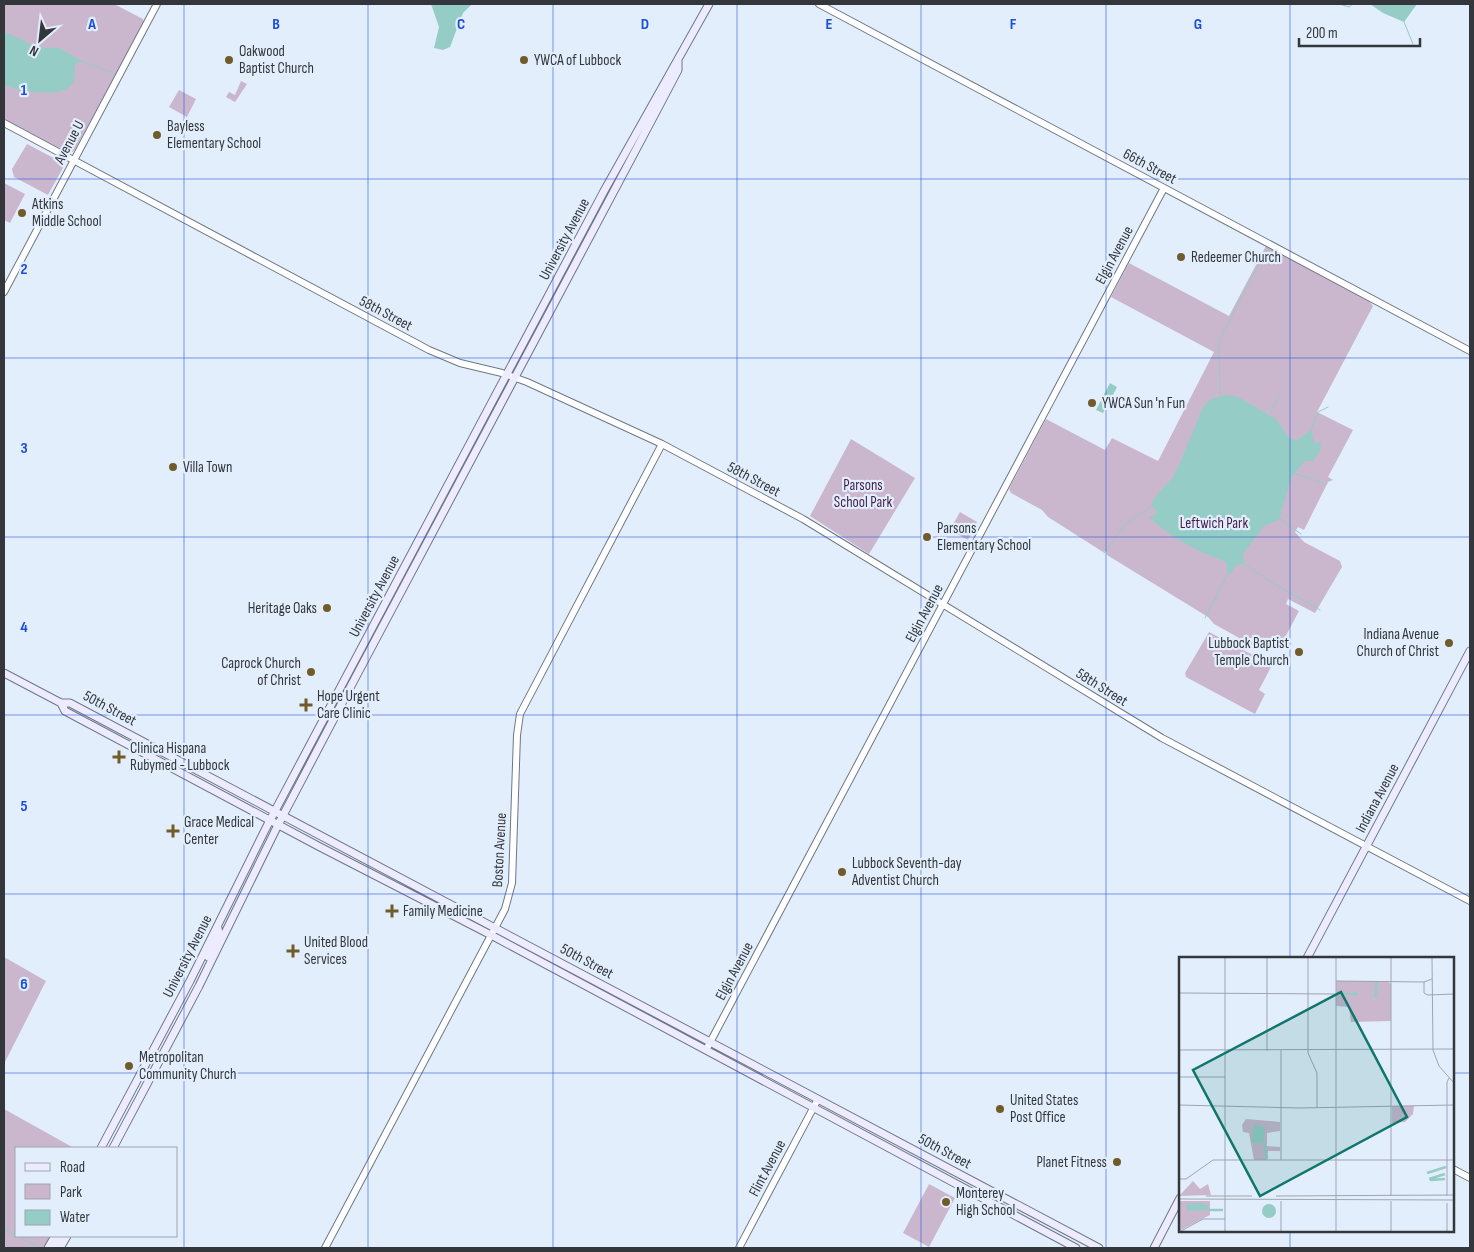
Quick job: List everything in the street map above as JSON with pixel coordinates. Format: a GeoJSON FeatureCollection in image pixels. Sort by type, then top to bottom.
{"type":"FeatureCollection","features":[{"type":"Feature","properties":{"kind":"main road","name":"University Avenue"},"geometry":{"type":"LineString","coordinates":[[114,1147],[199,986],[278,825],[511,376],[604,191],[709,4]]}},
{"type":"Feature","properties":{"kind":"main road","name":"University Avenue"},"geometry":{"type":"LineString","coordinates":[[102,1147],[217,927],[270,821],[511,376]]}},
{"type":"Feature","properties":{"kind":"main road","name":"Indiana Avenue"},"geometry":{"type":"LineString","coordinates":[[1308,957],[1470,651]]}},
{"type":"Feature","properties":{"kind":"main road","name":"50th Street"},"geometry":{"type":"LineString","coordinates":[[4,672],[61,703],[70,703],[276,810],[1099,1248]]}},
{"type":"Feature","properties":{"kind":"main road","name":"50th Street"},"geometry":{"type":"LineString","coordinates":[[61,703],[65,710],[270,821],[491,935],[1076,1248]]}},
{"type":"Feature","properties":{"kind":"main road"},"geometry":{"type":"LineString","coordinates":[[238,885],[246,889]]}},
{"type":"Feature","properties":{"kind":"main road"},"geometry":{"type":"LineString","coordinates":[[199,986],[205,964],[219,934],[217,927]]}},
{"type":"Feature","properties":{"kind":"main road"},"geometry":{"type":"LineString","coordinates":[[1154,1248],[1179,1200]]}},
{"type":"Feature","properties":{"kind":"main road"},"geometry":{"type":"LineString","coordinates":[[48,1248],[54,1237]]}},
{"type":"Feature","properties":{"kind":"street","name":"Avenue U"},"geometry":{"type":"LineString","coordinates":[[4,292],[157,4]]}},
{"type":"Feature","properties":{"kind":"street","name":"66th Street"},"geometry":{"type":"LineString","coordinates":[[819,4],[1470,351]]}},
{"type":"Feature","properties":{"kind":"street","name":"58th Street"},"geometry":{"type":"LineString","coordinates":[[4,123],[443,357],[511,376],[662,444],[804,519],[1162,738],[1470,902]]}},
{"type":"Feature","properties":{"kind":"street","name":"Elgin Avenue"},"geometry":{"type":"LineString","coordinates":[[706,1050],[1164,188]]}},
{"type":"Feature","properties":{"kind":"street","name":"Boston Avenue"},"geometry":{"type":"LineString","coordinates":[[325,1248],[507,903],[512,883],[517,735],[520,714],[662,444]]}},
{"type":"Feature","properties":{"kind":"street","name":"Flint Avenue"},"geometry":{"type":"LineString","coordinates":[[739,1248],[818,1099]]}},
{"type":"Feature","properties":{"kind":"street"},"geometry":{"type":"LineString","coordinates":[[1454,1170],[1470,1178]]}},
{"type":"Feature","properties":{"kind":"green space"},"geometry":{"type":"Polygon","coordinates":[[[4,4],[114,4],[143,19],[144,22],[74,151],[69,153],[4,119],[4,4]]]}},
{"type":"Feature","properties":{"kind":"green space"},"geometry":{"type":"Polygon","coordinates":[[[241,81],[247,84],[235,102],[226,97],[229,92],[235,95],[241,81]]]}},
{"type":"Feature","properties":{"kind":"green space"},"geometry":{"type":"Polygon","coordinates":[[[179,90],[196,99],[187,117],[169,107],[179,90]]]}},
{"type":"Feature","properties":{"kind":"green space"},"geometry":{"type":"Polygon","coordinates":[[[27,144],[65,164],[48,195],[14,177],[12,169],[27,144]]]}},
{"type":"Feature","properties":{"kind":"green space"},"geometry":{"type":"Polygon","coordinates":[[[4,183],[25,194],[10,223],[4,220],[4,183]]]}},
{"type":"Feature","properties":{"kind":"green space","name":"Leftwich Park"},"geometry":{"type":"Polygon","coordinates":[[[1266,246],[1369,301],[1373,306],[1317,412],[1353,430],[1328,477],[1333,480],[1328,482],[1304,530],[1298,527],[1295,532],[1304,542],[1340,561],[1342,567],[1315,613],[1288,599],[1286,604],[1299,611],[1281,645],[1267,639],[1261,650],[1214,624],[1208,617],[1107,555],[1106,551],[1103,552],[1048,517],[1042,510],[1011,493],[1009,489],[1046,419],[1105,450],[1112,438],[1158,461],[1214,352],[1111,297],[1129,263],[1229,316],[1266,246]]]}},
{"type":"Feature","properties":{"kind":"green space","name":"Parsons School Park"},"geometry":{"type":"Polygon","coordinates":[[[851,439],[915,478],[869,554],[810,516],[851,439]]]}},
{"type":"Feature","properties":{"kind":"green space"},"geometry":{"type":"Polygon","coordinates":[[[960,512],[977,522],[968,540],[950,530],[960,512]]]}},
{"type":"Feature","properties":{"kind":"green space"},"geometry":{"type":"Polygon","coordinates":[[[1209,632],[1272,665],[1259,690],[1265,694],[1255,714],[1186,677],[1185,673],[1209,632]]]}},
{"type":"Feature","properties":{"kind":"green space"},"geometry":{"type":"Polygon","coordinates":[[[4,957],[46,981],[4,1064],[4,957]]]}},
{"type":"Feature","properties":{"kind":"green space"},"geometry":{"type":"Polygon","coordinates":[[[4,1109],[72,1147],[15,1147],[15,1237],[50,1237],[44,1248],[4,1248],[4,1109]]]}},
{"type":"Feature","properties":{"kind":"green space"},"geometry":{"type":"Polygon","coordinates":[[[929,1184],[955,1198],[929,1247],[903,1233],[929,1184]]]}},
{"type":"Feature","properties":{"kind":"water"},"geometry":{"type":"Polygon","coordinates":[[[431,4],[472,4],[463,13],[450,47],[443,50],[434,48],[439,27],[431,4]]]}},
{"type":"Feature","properties":{"kind":"water"},"geometry":{"type":"Polygon","coordinates":[[[1370,4],[1417,4],[1404,22],[1383,13],[1370,4]]]}},
{"type":"Feature","properties":{"kind":"water"},"geometry":{"type":"Polygon","coordinates":[[[4,32],[34,47],[59,48],[82,61],[75,64],[75,76],[72,84],[67,89],[50,92],[29,91],[4,85],[4,32]]]}},
{"type":"Feature","properties":{"kind":"water"},"geometry":{"type":"Polygon","coordinates":[[[1110,383],[1117,387],[1112,397],[1117,400],[1114,406],[1108,404],[1103,413],[1096,410],[1110,383]]]}},
{"type":"Feature","properties":{"kind":"water"},"geometry":{"type":"Polygon","coordinates":[[[1227,395],[1238,397],[1276,419],[1290,439],[1297,440],[1311,430],[1314,443],[1320,442],[1321,448],[1314,461],[1305,461],[1291,478],[1279,520],[1264,526],[1243,554],[1244,563],[1236,565],[1230,574],[1227,572],[1226,562],[1185,544],[1149,517],[1155,515],[1157,511],[1151,506],[1154,498],[1173,477],[1203,407],[1211,399],[1227,395]]]}},
{"type":"Feature","properties":{"kind":"waterway"},"geometry":{"type":"LineString","coordinates":[[1339,4],[1349,7],[1353,4]]}},
{"type":"Feature","properties":{"kind":"waterway"},"geometry":{"type":"LineString","coordinates":[[1404,22],[1413,44]]}},
{"type":"Feature","properties":{"kind":"waterway"},"geometry":{"type":"LineString","coordinates":[[82,61],[116,74]]}},
{"type":"Feature","properties":{"kind":"waterway"},"geometry":{"type":"LineString","coordinates":[[1220,396],[1219,340],[1268,247]]}},
{"type":"Feature","properties":{"kind":"waterway"},"geometry":{"type":"LineString","coordinates":[[1269,415],[1279,397]]}},
{"type":"Feature","properties":{"kind":"waterway"},"geometry":{"type":"LineString","coordinates":[[1311,430],[1318,412],[1328,407]]}},
{"type":"Feature","properties":{"kind":"waterway"},"geometry":{"type":"LineString","coordinates":[[1296,474],[1327,484]]}},
{"type":"Feature","properties":{"kind":"waterway"},"geometry":{"type":"LineString","coordinates":[[1104,553],[1125,524],[1151,507]]}},
{"type":"Feature","properties":{"kind":"waterway"},"geometry":{"type":"LineString","coordinates":[[1280,519],[1301,534]]}},
{"type":"Feature","properties":{"kind":"waterway"},"geometry":{"type":"LineString","coordinates":[[1243,563],[1271,582],[1320,610]]}},
{"type":"Feature","properties":{"kind":"waterway"},"geometry":{"type":"LineString","coordinates":[[1205,618],[1228,574]]}},
{"type":"Feature","properties":{"kind":"waterway"},"geometry":{"type":"LineString","coordinates":[[4,1229],[15,1234]]}},
{"type":"Feature","properties":{"kind":"waterway"},"geometry":{"type":"LineString","coordinates":[[19,1237],[41,1248]]}},
{"type":"Feature","properties":{"kind":"place","name":"Oakwood Baptist Church"},"geometry":{"type":"Point","coordinates":[229,60]}},
{"type":"Feature","properties":{"kind":"place","name":"YWCA of Lubbock"},"geometry":{"type":"Point","coordinates":[524,60]}},
{"type":"Feature","properties":{"kind":"place","name":"Bayless Elementary School"},"geometry":{"type":"Point","coordinates":[157,135]}},
{"type":"Feature","properties":{"kind":"place","name":"Atkins Middle School"},"geometry":{"type":"Point","coordinates":[22,213]}},
{"type":"Feature","properties":{"kind":"place","name":"Redeemer Church"},"geometry":{"type":"Point","coordinates":[1181,257]}},
{"type":"Feature","properties":{"kind":"place","name":"YWCA Sun 'n Fun"},"geometry":{"type":"Point","coordinates":[1092,403]}},
{"type":"Feature","properties":{"kind":"place","name":"Villa Town"},"geometry":{"type":"Point","coordinates":[173,467]}},
{"type":"Feature","properties":{"kind":"place","name":"Parsons Elementary School"},"geometry":{"type":"Point","coordinates":[927,537]}},
{"type":"Feature","properties":{"kind":"place","name":"Heritage Oaks"},"geometry":{"type":"Point","coordinates":[327,608]}},
{"type":"Feature","properties":{"kind":"place","name":"Indiana Avenue Church of Christ"},"geometry":{"type":"Point","coordinates":[1449,643]}},
{"type":"Feature","properties":{"kind":"place","name":"Lubbock Baptist Temple Church"},"geometry":{"type":"Point","coordinates":[1299,652]}},
{"type":"Feature","properties":{"kind":"place","name":"Caprock Church of Christ"},"geometry":{"type":"Point","coordinates":[311,672]}},
{"type":"Feature","properties":{"kind":"place","name":"Hope Urgent Care Clinic"},"geometry":{"type":"Point","coordinates":[306,705]}},
{"type":"Feature","properties":{"kind":"place","name":"Clinica Hispana Rubymed - Lubbock"},"geometry":{"type":"Point","coordinates":[119,757]}},
{"type":"Feature","properties":{"kind":"place","name":"Grace Medical Center"},"geometry":{"type":"Point","coordinates":[173,831]}},
{"type":"Feature","properties":{"kind":"place","name":"Lubbock Seventh-day Adventist Church"},"geometry":{"type":"Point","coordinates":[842,872]}},
{"type":"Feature","properties":{"kind":"place","name":"Family Medicine"},"geometry":{"type":"Point","coordinates":[392,911]}},
{"type":"Feature","properties":{"kind":"place","name":"United Blood Services"},"geometry":{"type":"Point","coordinates":[293,951]}},
{"type":"Feature","properties":{"kind":"place","name":"Metropolitan Community Church"},"geometry":{"type":"Point","coordinates":[129,1066]}},
{"type":"Feature","properties":{"kind":"place","name":"United States Post Office"},"geometry":{"type":"Point","coordinates":[1000,1109]}},
{"type":"Feature","properties":{"kind":"place","name":"Planet Fitness"},"geometry":{"type":"Point","coordinates":[1117,1162]}},
{"type":"Feature","properties":{"kind":"place","name":"Monterey High School"},"geometry":{"type":"Point","coordinates":[946,1202]}}]}
